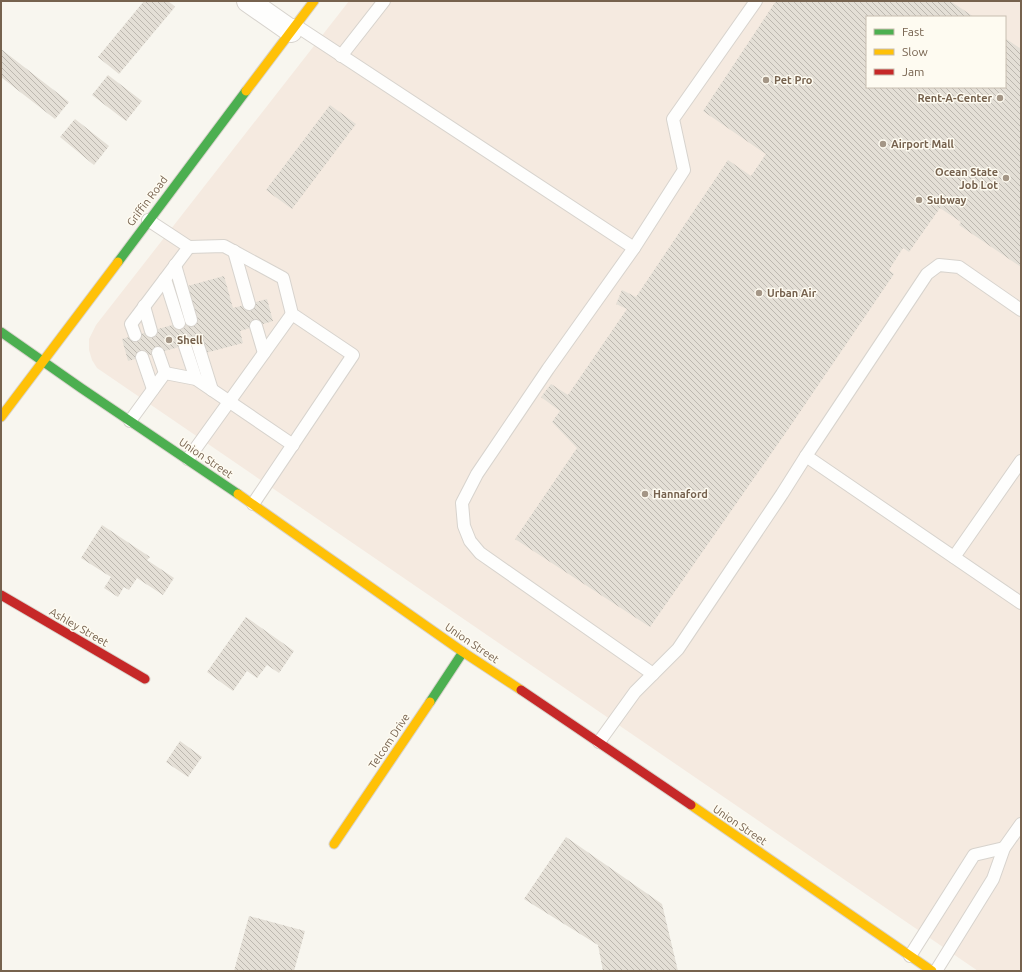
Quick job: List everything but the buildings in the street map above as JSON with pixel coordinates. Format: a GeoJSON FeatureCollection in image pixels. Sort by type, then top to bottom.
{"type":"FeatureCollection","features":[{"type":"Feature","properties":{"kind":"main road","name":"Griffin Road"},"geometry":{"type":"LineString","coordinates":[[1,417],[314,1]]}},
{"type":"Feature","properties":{"kind":"main road","name":"Union Street"},"geometry":{"type":"LineString","coordinates":[[1,332],[253,504],[463,652],[599,742],[908,961],[932,971]]}},
{"type":"Feature","properties":{"kind":"main road","name":"Ashley Street"},"geometry":{"type":"LineString","coordinates":[[1,595],[145,679]]}},
{"type":"Feature","properties":{"kind":"main road","name":"Telcom Drive"},"geometry":{"type":"LineString","coordinates":[[334,844],[463,652]]}},
{"type":"Feature","properties":{"kind":"street"},"geometry":{"type":"LineString","coordinates":[[248,1],[293,28]]}},
{"type":"Feature","properties":{"kind":"lane"},"geometry":{"type":"LineString","coordinates":[[341,56],[384,1]]}},
{"type":"Feature","properties":{"kind":"lane"},"geometry":{"type":"LineString","coordinates":[[653,674],[480,553],[470,541],[464,526],[462,504],[477,474],[548,368],[634,248],[684,170],[673,119],[756,1]]}},
{"type":"Feature","properties":{"kind":"lane"},"geometry":{"type":"LineString","coordinates":[[293,28],[341,56],[634,248]]}},
{"type":"Feature","properties":{"kind":"lane"},"geometry":{"type":"LineString","coordinates":[[148,220],[189,247],[224,246],[283,278],[292,314],[353,355],[253,504]]}},
{"type":"Feature","properties":{"kind":"lane"},"geometry":{"type":"LineString","coordinates":[[135,335],[131,324],[189,247]]}},
{"type":"Feature","properties":{"kind":"lane"},"geometry":{"type":"LineString","coordinates":[[234,251],[249,304]]}},
{"type":"Feature","properties":{"kind":"lane"},"geometry":{"type":"LineString","coordinates":[[175,265],[191,320]]}},
{"type":"Feature","properties":{"kind":"lane"},"geometry":{"type":"LineString","coordinates":[[599,742],[635,692],[678,650],[927,274],[939,265],[958,267],[1021,310]]}},
{"type":"Feature","properties":{"kind":"lane"},"geometry":{"type":"LineString","coordinates":[[165,279],[178,323]]}},
{"type":"Feature","properties":{"kind":"lane"},"geometry":{"type":"LineString","coordinates":[[144,306],[151,331]]}},
{"type":"Feature","properties":{"kind":"lane"},"geometry":{"type":"LineString","coordinates":[[188,459],[292,314]]}},
{"type":"Feature","properties":{"kind":"lane"},"geometry":{"type":"LineString","coordinates":[[256,326],[264,353]]}},
{"type":"Feature","properties":{"kind":"lane"},"geometry":{"type":"LineString","coordinates":[[197,342],[212,390]]}},
{"type":"Feature","properties":{"kind":"lane"},"geometry":{"type":"LineString","coordinates":[[185,346],[196,379]]}},
{"type":"Feature","properties":{"kind":"lane"},"geometry":{"type":"LineString","coordinates":[[158,353],[165,373]]}},
{"type":"Feature","properties":{"kind":"lane"},"geometry":{"type":"LineString","coordinates":[[142,357],[153,389]]}},
{"type":"Feature","properties":{"kind":"lane"},"geometry":{"type":"LineString","coordinates":[[165,373],[196,379],[293,445]]}},
{"type":"Feature","properties":{"kind":"lane"},"geometry":{"type":"LineString","coordinates":[[130,421],[165,373]]}},
{"type":"Feature","properties":{"kind":"lane"},"geometry":{"type":"LineString","coordinates":[[806,456],[1021,603]]}},
{"type":"Feature","properties":{"kind":"lane"},"geometry":{"type":"LineString","coordinates":[[954,557],[1021,461]]}},
{"type":"Feature","properties":{"kind":"lane"},"geometry":{"type":"LineString","coordinates":[[936,971],[993,879],[1004,848],[1021,824]]}},
{"type":"Feature","properties":{"kind":"lane"},"geometry":{"type":"LineString","coordinates":[[908,961],[974,855],[1004,848]]}},
{"type":"Feature","properties":{"kind":"shaded area"},"geometry":{"type":"Polygon","coordinates":[[[349,1],[1021,1],[1021,971],[978,971],[97,368],[92,360],[89,350],[89,339],[96,325],[349,1]]]}},
{"type":"Feature","properties":{"kind":"traffic: fast"},"geometry":{"type":"LineString","coordinates":[[118,262],[246,91]]}},
{"type":"Feature","properties":{"kind":"traffic: fast"},"geometry":{"type":"LineString","coordinates":[[1,332],[238,494]]}},
{"type":"Feature","properties":{"kind":"traffic: fast"},"geometry":{"type":"LineString","coordinates":[[430,702],[463,652]]}},
{"type":"Feature","properties":{"kind":"traffic: slow"},"geometry":{"type":"LineString","coordinates":[[246,91],[314,1]]}},
{"type":"Feature","properties":{"kind":"traffic: slow"},"geometry":{"type":"LineString","coordinates":[[1,417],[118,262]]}},
{"type":"Feature","properties":{"kind":"traffic: slow"},"geometry":{"type":"LineString","coordinates":[[238,494],[463,652],[521,690]]}},
{"type":"Feature","properties":{"kind":"traffic: slow"},"geometry":{"type":"LineString","coordinates":[[334,844],[430,702]]}},
{"type":"Feature","properties":{"kind":"traffic: slow"},"geometry":{"type":"LineString","coordinates":[[691,805],[932,971]]}},
{"type":"Feature","properties":{"kind":"traffic: jam"},"geometry":{"type":"LineString","coordinates":[[1,595],[145,679]]}},
{"type":"Feature","properties":{"kind":"traffic: jam"},"geometry":{"type":"LineString","coordinates":[[521,690],[691,805]]}},
{"type":"Feature","properties":{"kind":"place","name":"Pet Pro"},"geometry":{"type":"Point","coordinates":[766,80]}},
{"type":"Feature","properties":{"kind":"place","name":"Rent-A-Center"},"geometry":{"type":"Point","coordinates":[1000,98]}},
{"type":"Feature","properties":{"kind":"place","name":"Airport Mall"},"geometry":{"type":"Point","coordinates":[883,144]}},
{"type":"Feature","properties":{"kind":"place","name":"Ocean State Job Lot"},"geometry":{"type":"Point","coordinates":[1006,178]}},
{"type":"Feature","properties":{"kind":"place","name":"Subway"},"geometry":{"type":"Point","coordinates":[919,200]}},
{"type":"Feature","properties":{"kind":"place","name":"Urban Air"},"geometry":{"type":"Point","coordinates":[759,293]}},
{"type":"Feature","properties":{"kind":"place","name":"Shell"},"geometry":{"type":"Point","coordinates":[169,340]}},
{"type":"Feature","properties":{"kind":"place","name":"Hannaford"},"geometry":{"type":"Point","coordinates":[645,494]}}]}
